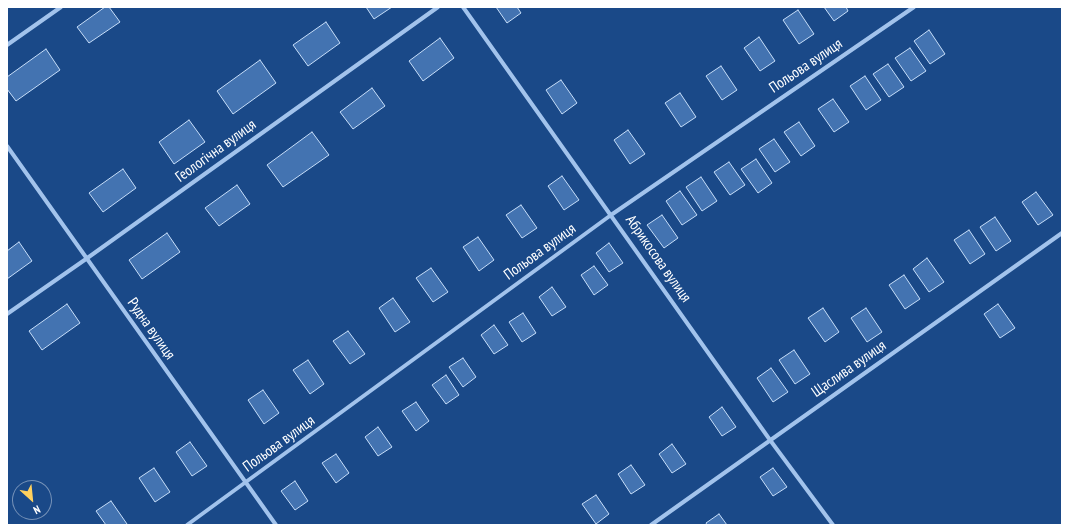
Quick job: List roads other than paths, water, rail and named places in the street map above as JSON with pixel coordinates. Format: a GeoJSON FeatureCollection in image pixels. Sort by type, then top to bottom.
{"type":"FeatureCollection","features":[{"type":"Feature","properties":{"kind":"street"},"geometry":{"type":"LineString","coordinates":[[7,45],[61,7]]}},
{"type":"Feature","properties":{"kind":"street","name":"Геологічна вулиця"},"geometry":{"type":"LineString","coordinates":[[7,314],[438,7]]}},
{"type":"Feature","properties":{"kind":"street","name":"Абрикосова вулиця"},"geometry":{"type":"LineString","coordinates":[[463,7],[770,440],[833,525]]}},
{"type":"Feature","properties":{"kind":"street","name":"Польова вулиця"},"geometry":{"type":"LineString","coordinates":[[187,525],[611,215],[914,7]]}},
{"type":"Feature","properties":{"kind":"street","name":"Рудна вулиця"},"geometry":{"type":"LineString","coordinates":[[7,146],[276,525]]}},
{"type":"Feature","properties":{"kind":"street","name":"Щаслива вулиця"},"geometry":{"type":"LineString","coordinates":[[651,525],[1062,233]]}}]}
